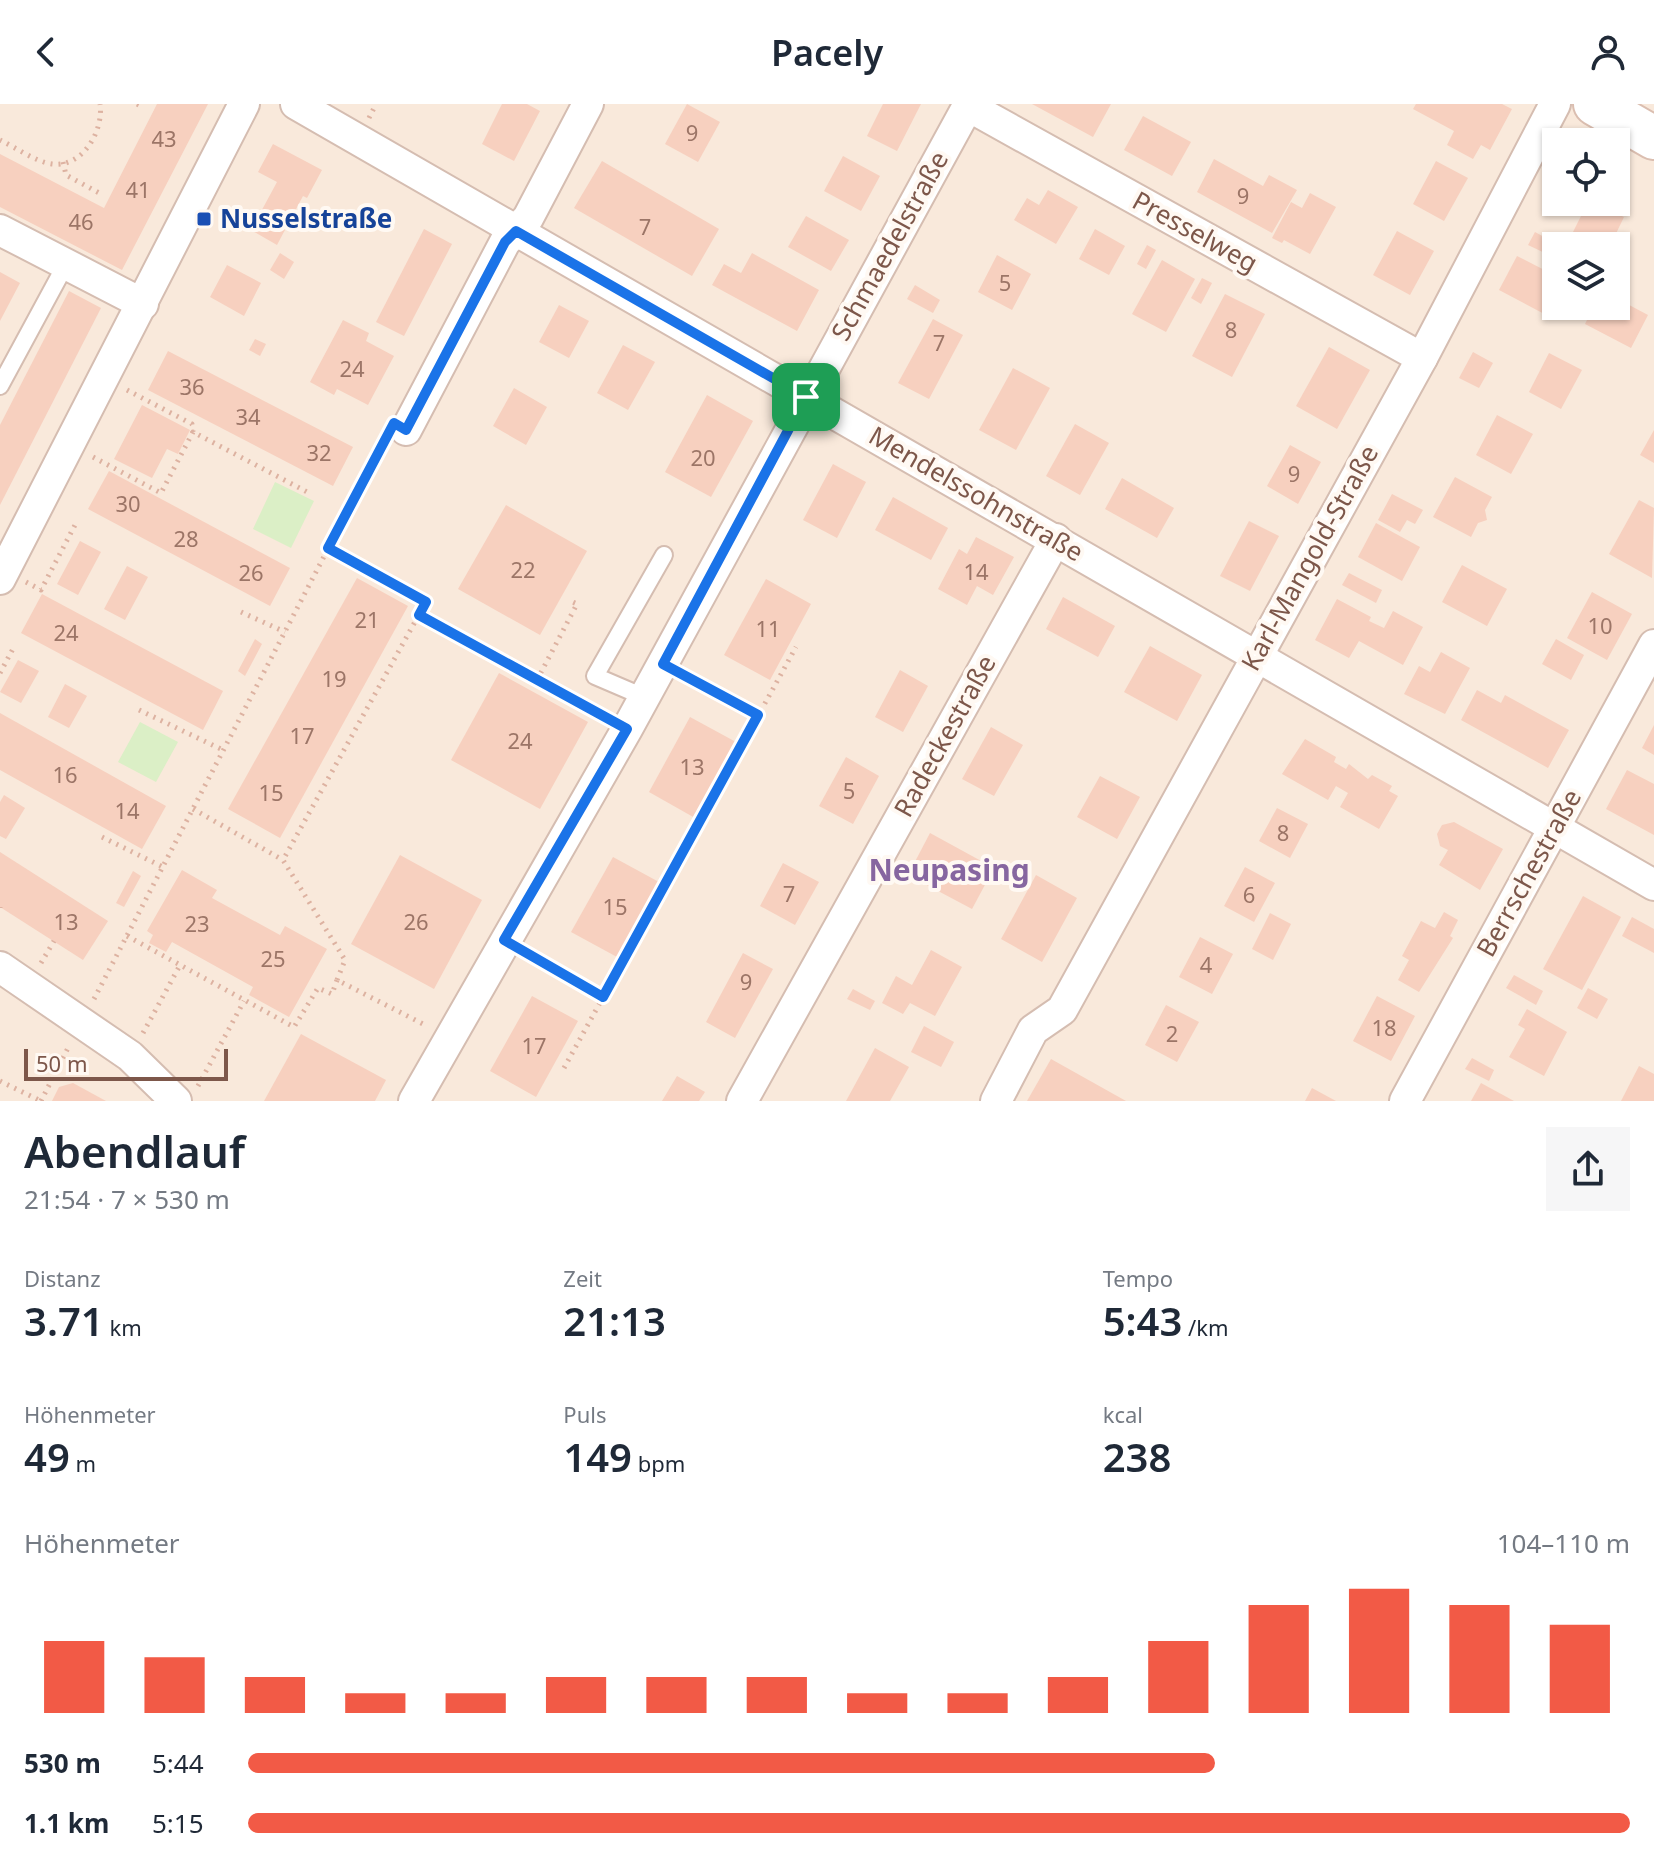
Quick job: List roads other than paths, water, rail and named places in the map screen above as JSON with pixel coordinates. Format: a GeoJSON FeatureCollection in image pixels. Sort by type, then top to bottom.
{"type":"FeatureCollection","features":[{"type":"Feature","properties":{"kind":"street"},"geometry":{"type":"LineString","coordinates":[[11,579],[105,378],[244,104]]}},
{"type":"Feature","properties":{"kind":"street","name":"Mendelssohnstraße"},"geometry":{"type":"LineString","coordinates":[[296,104],[1654,885]]}},
{"type":"Feature","properties":{"kind":"street"},"geometry":{"type":"LineString","coordinates":[[406,430],[505,242],[528,218],[588,104]]}},
{"type":"Feature","properties":{"kind":"street","name":"Karl-Mangold-Straße"},"geometry":{"type":"LineString","coordinates":[[996,1101],[1033,1030],[1062,1010],[1422,358],[1555,104]]}},
{"type":"Feature","properties":{"kind":"street","name":"Presselweg"},"geometry":{"type":"LineString","coordinates":[[968,105],[1422,358]]}},
{"type":"Feature","properties":{"kind":"street","name":"Schmaedelstraße"},"geometry":{"type":"LineString","coordinates":[[414,1101],[627,729],[968,105]]}},
{"type":"Feature","properties":{"kind":"street"},"geometry":{"type":"LineString","coordinates":[[0,230],[143,304]]}},
{"type":"Feature","properties":{"kind":"street","name":"Radeckestraße"},"geometry":{"type":"LineString","coordinates":[[742,1101],[1056,539]]}},
{"type":"Feature","properties":{"kind":"street","name":"Berrschestraße"},"geometry":{"type":"LineString","coordinates":[[1405,1101],[1654,645]]}},
{"type":"Feature","properties":{"kind":"street"},"geometry":{"type":"LineString","coordinates":[[0,967],[83,1021],[185,1097]]}},
{"type":"Feature","properties":{"kind":"lane"},"geometry":{"type":"LineString","coordinates":[[0,386],[66,264]]}},
{"type":"Feature","properties":{"kind":"lane"},"geometry":{"type":"LineString","coordinates":[[644,697],[595,676],[664,555]]}},
{"type":"Feature","properties":{"kind":"place","name":"Nusselstraße"},"geometry":{"type":"Point","coordinates":[204,219]}},
{"type":"Feature","properties":{"kind":"district","name":"Neupasing"},"geometry":{"type":"Point","coordinates":[949,871]}}]}
